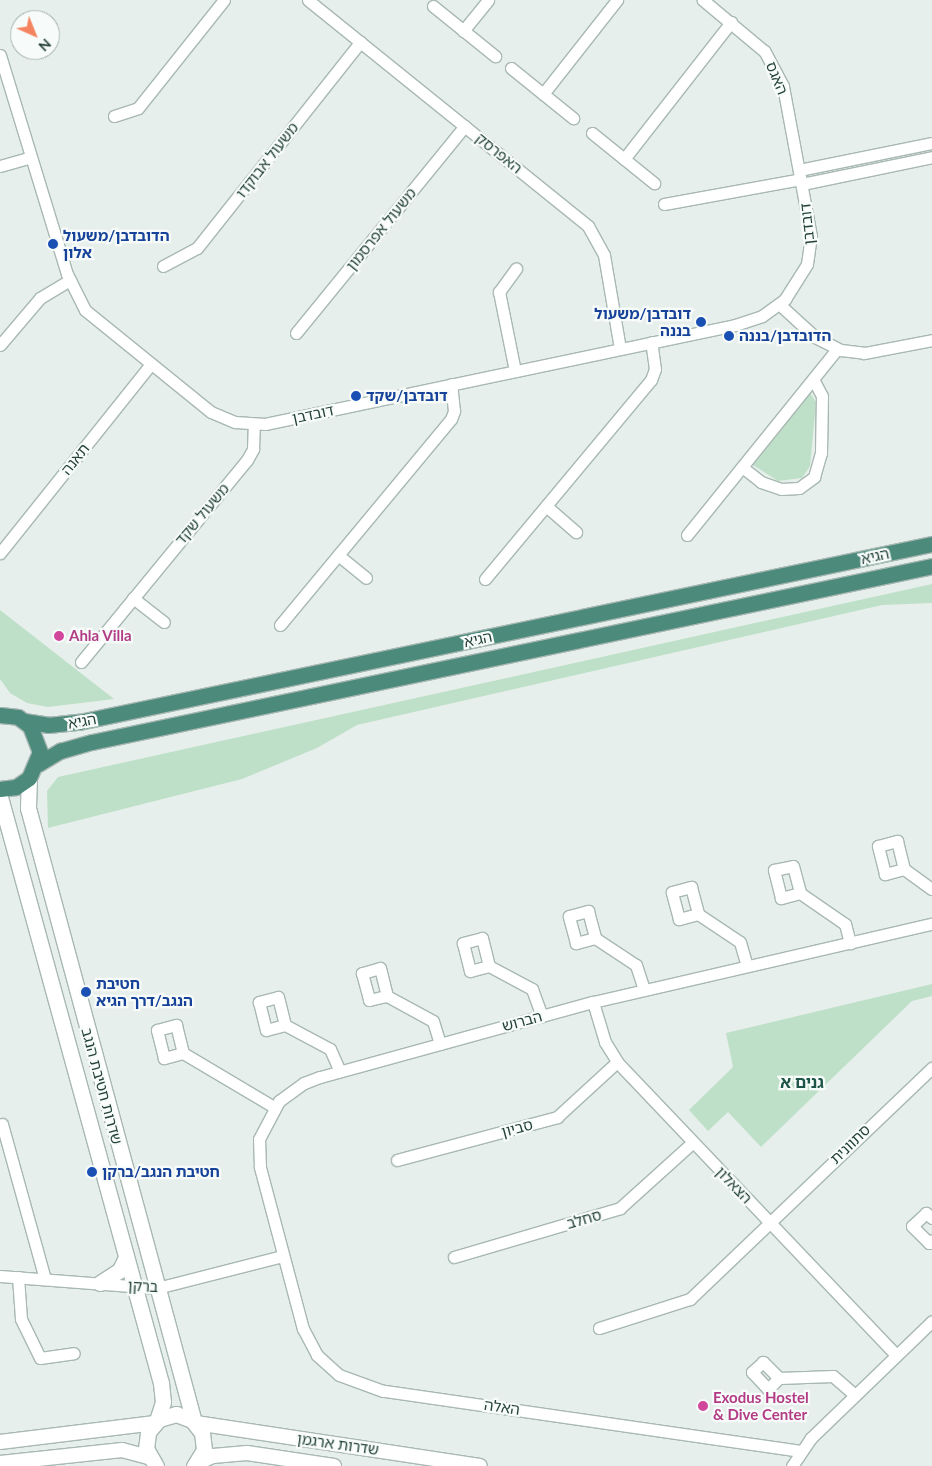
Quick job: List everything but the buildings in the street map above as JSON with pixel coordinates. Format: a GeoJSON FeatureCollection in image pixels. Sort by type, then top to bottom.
{"type":"FeatureCollection","features":[{"type":"Feature","properties":{"kind":"highway","name":"הגיא"},"geometry":{"type":"LineString","coordinates":[[9,714],[48,725],[79,722],[932,544]]}},
{"type":"Feature","properties":{"kind":"highway","name":"הגיא"},"geometry":{"type":"LineString","coordinates":[[38,764],[60,751],[92,742],[932,566]]}},
{"type":"Feature","properties":{"kind":"highway"},"geometry":{"type":"LineString","coordinates":[[0,789],[16,786],[29,778],[38,764],[38,738],[9,714]]}},
{"type":"Feature","properties":{"kind":"main road","name":"שדרות חטיבת הנגב"},"geometry":{"type":"LineString","coordinates":[[29,778],[26,794],[51,897],[157,1288],[195,1422],[204,1444],[195,1464]]}},
{"type":"Feature","properties":{"kind":"main road","name":"שדרות חטיבת הנגב"},"geometry":{"type":"LineString","coordinates":[[0,797],[11,827],[162,1388],[162,1407],[156,1422],[146,1438],[152,1462]]}},
{"type":"Feature","properties":{"kind":"main road"},"geometry":{"type":"LineString","coordinates":[[100,1283],[120,1270],[126,1257]]}},
{"type":"Feature","properties":{"kind":"main road"},"geometry":{"type":"LineString","coordinates":[[156,1422],[176,1414],[195,1422]]}},
{"type":"Feature","properties":{"kind":"street"},"geometry":{"type":"LineString","coordinates":[[114,116],[138,108],[224,0]]}},
{"type":"Feature","properties":{"kind":"street","name":"האפרסק"},"geometry":{"type":"LineString","coordinates":[[308,0],[592,231],[606,262],[620,349]]}},
{"type":"Feature","properties":{"kind":"street"},"geometry":{"type":"LineString","coordinates":[[463,31],[488,0]]}},
{"type":"Feature","properties":{"kind":"street"},"geometry":{"type":"LineString","coordinates":[[543,94],[617,0]]}},
{"type":"Feature","properties":{"kind":"street","name":"האגס"},"geometry":{"type":"LineString","coordinates":[[703,0],[764,51],[777,71],[801,178]]}},
{"type":"Feature","properties":{"kind":"street"},"geometry":{"type":"LineString","coordinates":[[433,6],[495,56]]}},
{"type":"Feature","properties":{"kind":"street"},"geometry":{"type":"LineString","coordinates":[[624,159],[731,22]]}},
{"type":"Feature","properties":{"kind":"street","name":"משעול אבוקדו"},"geometry":{"type":"LineString","coordinates":[[163,266],[197,248],[360,42]]}},
{"type":"Feature","properties":{"kind":"street"},"geometry":{"type":"LineString","coordinates":[[0,56],[31,157],[0,166]]}},
{"type":"Feature","properties":{"kind":"street"},"geometry":{"type":"LineString","coordinates":[[511,68],[573,118]]}},
{"type":"Feature","properties":{"kind":"street","name":"משעול אפרסמון"},"geometry":{"type":"LineString","coordinates":[[296,333],[465,126]]}},
{"type":"Feature","properties":{"kind":"street"},"geometry":{"type":"LineString","coordinates":[[592,133],[654,183]]}},
{"type":"Feature","properties":{"kind":"street"},"geometry":{"type":"LineString","coordinates":[[801,178],[932,143]]}},
{"type":"Feature","properties":{"kind":"street","name":"דובדבן"},"geometry":{"type":"LineString","coordinates":[[31,157],[70,280],[94,321],[211,412],[254,424],[749,321],[779,304],[802,277],[810,250],[801,178]]}},
{"type":"Feature","properties":{"kind":"street"},"geometry":{"type":"LineString","coordinates":[[664,204],[801,178],[932,157]]}},
{"type":"Feature","properties":{"kind":"street"},"geometry":{"type":"LineString","coordinates":[[515,371],[498,292],[516,269]]}},
{"type":"Feature","properties":{"kind":"street"},"geometry":{"type":"LineString","coordinates":[[0,345],[40,298],[70,280]]}},
{"type":"Feature","properties":{"kind":"street"},"geometry":{"type":"LineString","coordinates":[[779,304],[815,337],[837,349],[864,353],[932,340]]}},
{"type":"Feature","properties":{"kind":"street"},"geometry":{"type":"LineString","coordinates":[[485,579],[651,380],[655,368],[651,342]]}},
{"type":"Feature","properties":{"kind":"street"},"geometry":{"type":"LineString","coordinates":[[687,534],[837,349]]}},
{"type":"Feature","properties":{"kind":"street","name":"תאנה"},"geometry":{"type":"LineString","coordinates":[[0,553],[150,366]]}},
{"type":"Feature","properties":{"kind":"street"},"geometry":{"type":"LineString","coordinates":[[742,467],[760,482],[780,489],[799,488],[814,477],[821,453],[822,396],[813,379]]}},
{"type":"Feature","properties":{"kind":"street"},"geometry":{"type":"LineString","coordinates":[[280,625],[451,419],[454,411],[451,384]]}},
{"type":"Feature","properties":{"kind":"street","name":"משעול שקד"},"geometry":{"type":"LineString","coordinates":[[81,662],[247,460],[253,449],[254,424]]}},
{"type":"Feature","properties":{"kind":"street"},"geometry":{"type":"LineString","coordinates":[[546,506],[576,532]]}},
{"type":"Feature","properties":{"kind":"street"},"geometry":{"type":"LineString","coordinates":[[338,555],[366,578]]}},
{"type":"Feature","properties":{"kind":"street"},"geometry":{"type":"LineString","coordinates":[[133,598],[164,622]]}},
{"type":"Feature","properties":{"kind":"street"},"geometry":{"type":"LineString","coordinates":[[904,869],[932,889]]}},
{"type":"Feature","properties":{"kind":"street"},"geometry":{"type":"LineString","coordinates":[[800,893],[845,924],[850,943]]}},
{"type":"Feature","properties":{"kind":"street"},"geometry":{"type":"LineString","coordinates":[[698,914],[740,942],[747,966]]}},
{"type":"Feature","properties":{"kind":"street","name":"הברוש"},"geometry":{"type":"LineString","coordinates":[[283,1256],[258,1153],[263,1125],[274,1107],[304,1083],[340,1071],[593,1002],[932,924]]}},
{"type":"Feature","properties":{"kind":"street"},"geometry":{"type":"LineString","coordinates":[[595,938],[636,965],[644,990]]}},
{"type":"Feature","properties":{"kind":"street"},"geometry":{"type":"LineString","coordinates":[[489,966],[532,988],[542,1016]]}},
{"type":"Feature","properties":{"kind":"street"},"geometry":{"type":"LineString","coordinates":[[387,996],[433,1021],[440,1044]]}},
{"type":"Feature","properties":{"kind":"street","name":"הצאלון"},"geometry":{"type":"LineString","coordinates":[[593,1002],[601,1031],[617,1062],[896,1355]]}},
{"type":"Feature","properties":{"kind":"street"},"geometry":{"type":"LineString","coordinates":[[285,1025],[330,1049],[340,1071]]}},
{"type":"Feature","properties":{"kind":"street"},"geometry":{"type":"LineString","coordinates":[[183,1053],[274,1107]]}},
{"type":"Feature","properties":{"kind":"street","name":"סביון"},"geometry":{"type":"LineString","coordinates":[[397,1160],[554,1118],[617,1062]]}},
{"type":"Feature","properties":{"kind":"street","name":"סתוונית"},"geometry":{"type":"LineString","coordinates":[[599,1328],[686,1302],[932,1068]]}},
{"type":"Feature","properties":{"kind":"street"},"geometry":{"type":"LineString","coordinates":[[2,1124],[45,1279]]}},
{"type":"Feature","properties":{"kind":"street","name":"סחלב"},"geometry":{"type":"LineString","coordinates":[[454,1257],[620,1208],[693,1142]]}},
{"type":"Feature","properties":{"kind":"street"},"geometry":{"type":"LineString","coordinates":[[932,1218],[926,1212],[912,1226],[929,1243],[932,1240]]}},
{"type":"Feature","properties":{"kind":"street","name":"ברקן"},"geometry":{"type":"LineString","coordinates":[[0,1276],[157,1288],[283,1256]]}},
{"type":"Feature","properties":{"kind":"street","name":"האלה"},"geometry":{"type":"LineString","coordinates":[[283,1256],[309,1342],[328,1365],[352,1382],[383,1391],[801,1451]]}},
{"type":"Feature","properties":{"kind":"street"},"geometry":{"type":"LineString","coordinates":[[18,1277],[21,1319],[40,1358],[74,1353]]}},
{"type":"Feature","properties":{"kind":"street"},"geometry":{"type":"LineString","coordinates":[[792,1466],[801,1451],[855,1395],[932,1321]]}},
{"type":"Feature","properties":{"kind":"street"},"geometry":{"type":"LineString","coordinates":[[779,1378],[833,1376],[855,1395]]}},
{"type":"Feature","properties":{"kind":"street"},"geometry":{"type":"LineString","coordinates":[[0,1442],[156,1422]]}},
{"type":"Feature","properties":{"kind":"street","name":"שדרות ארגמן"},"geometry":{"type":"LineString","coordinates":[[195,1422],[480,1466]]}},
{"type":"Feature","properties":{"kind":"street"},"geometry":{"type":"LineString","coordinates":[[0,1463],[122,1450],[152,1462]]}},
{"type":"Feature","properties":{"kind":"street","name":"שדרות ארגמן"},"geometry":{"type":"LineString","coordinates":[[195,1464],[220,1454],[247,1453],[334,1466]]}},
{"type":"Feature","properties":{"kind":"green space"},"geometry":{"type":"Polygon","coordinates":[[[810,393],[816,402],[810,466],[802,478],[778,481],[753,465],[810,393]]]}},
{"type":"Feature","properties":{"kind":"green space"},"geometry":{"type":"Polygon","coordinates":[[[932,584],[932,603],[882,605],[357,725],[317,748],[242,779],[48,828],[47,791],[58,777],[932,584]]]}},
{"type":"Feature","properties":{"kind":"green space"},"geometry":{"type":"Polygon","coordinates":[[[0,610],[114,699],[48,707],[27,703],[10,693],[0,679],[0,610]]]}},
{"type":"Feature","properties":{"kind":"green space"},"geometry":{"type":"Polygon","coordinates":[[[932,984],[932,996],[912,1001],[761,1147],[728,1112],[708,1131],[689,1110],[733,1067],[726,1033],[932,984]]]}},
{"type":"Feature","properties":{"kind":"place","name":"הדובדבן/משעול אלון"},"geometry":{"type":"Point","coordinates":[53,244]}},
{"type":"Feature","properties":{"kind":"place","name":"דובדבן/משעול בננה"},"geometry":{"type":"Point","coordinates":[701,322]}},
{"type":"Feature","properties":{"kind":"place","name":"הדובדבן/בננה"},"geometry":{"type":"Point","coordinates":[729,336]}},
{"type":"Feature","properties":{"kind":"place","name":"דובדבן/שקד"},"geometry":{"type":"Point","coordinates":[356,396]}},
{"type":"Feature","properties":{"kind":"place","name":"Ahla Villa"},"geometry":{"type":"Point","coordinates":[59,636]}},
{"type":"Feature","properties":{"kind":"place","name":"חטיבת הנגב/דרך הגיא"},"geometry":{"type":"Point","coordinates":[86,992]}},
{"type":"Feature","properties":{"kind":"place","name":"חטיבת הנגב/ברקן"},"geometry":{"type":"Point","coordinates":[92,1172]}},
{"type":"Feature","properties":{"kind":"place","name":"Exodus Hostel & Dive Center"},"geometry":{"type":"Point","coordinates":[703,1406]}},
{"type":"Feature","properties":{"kind":"district","name":"גנים א"},"geometry":{"type":"Point","coordinates":[802,1082]}}]}
